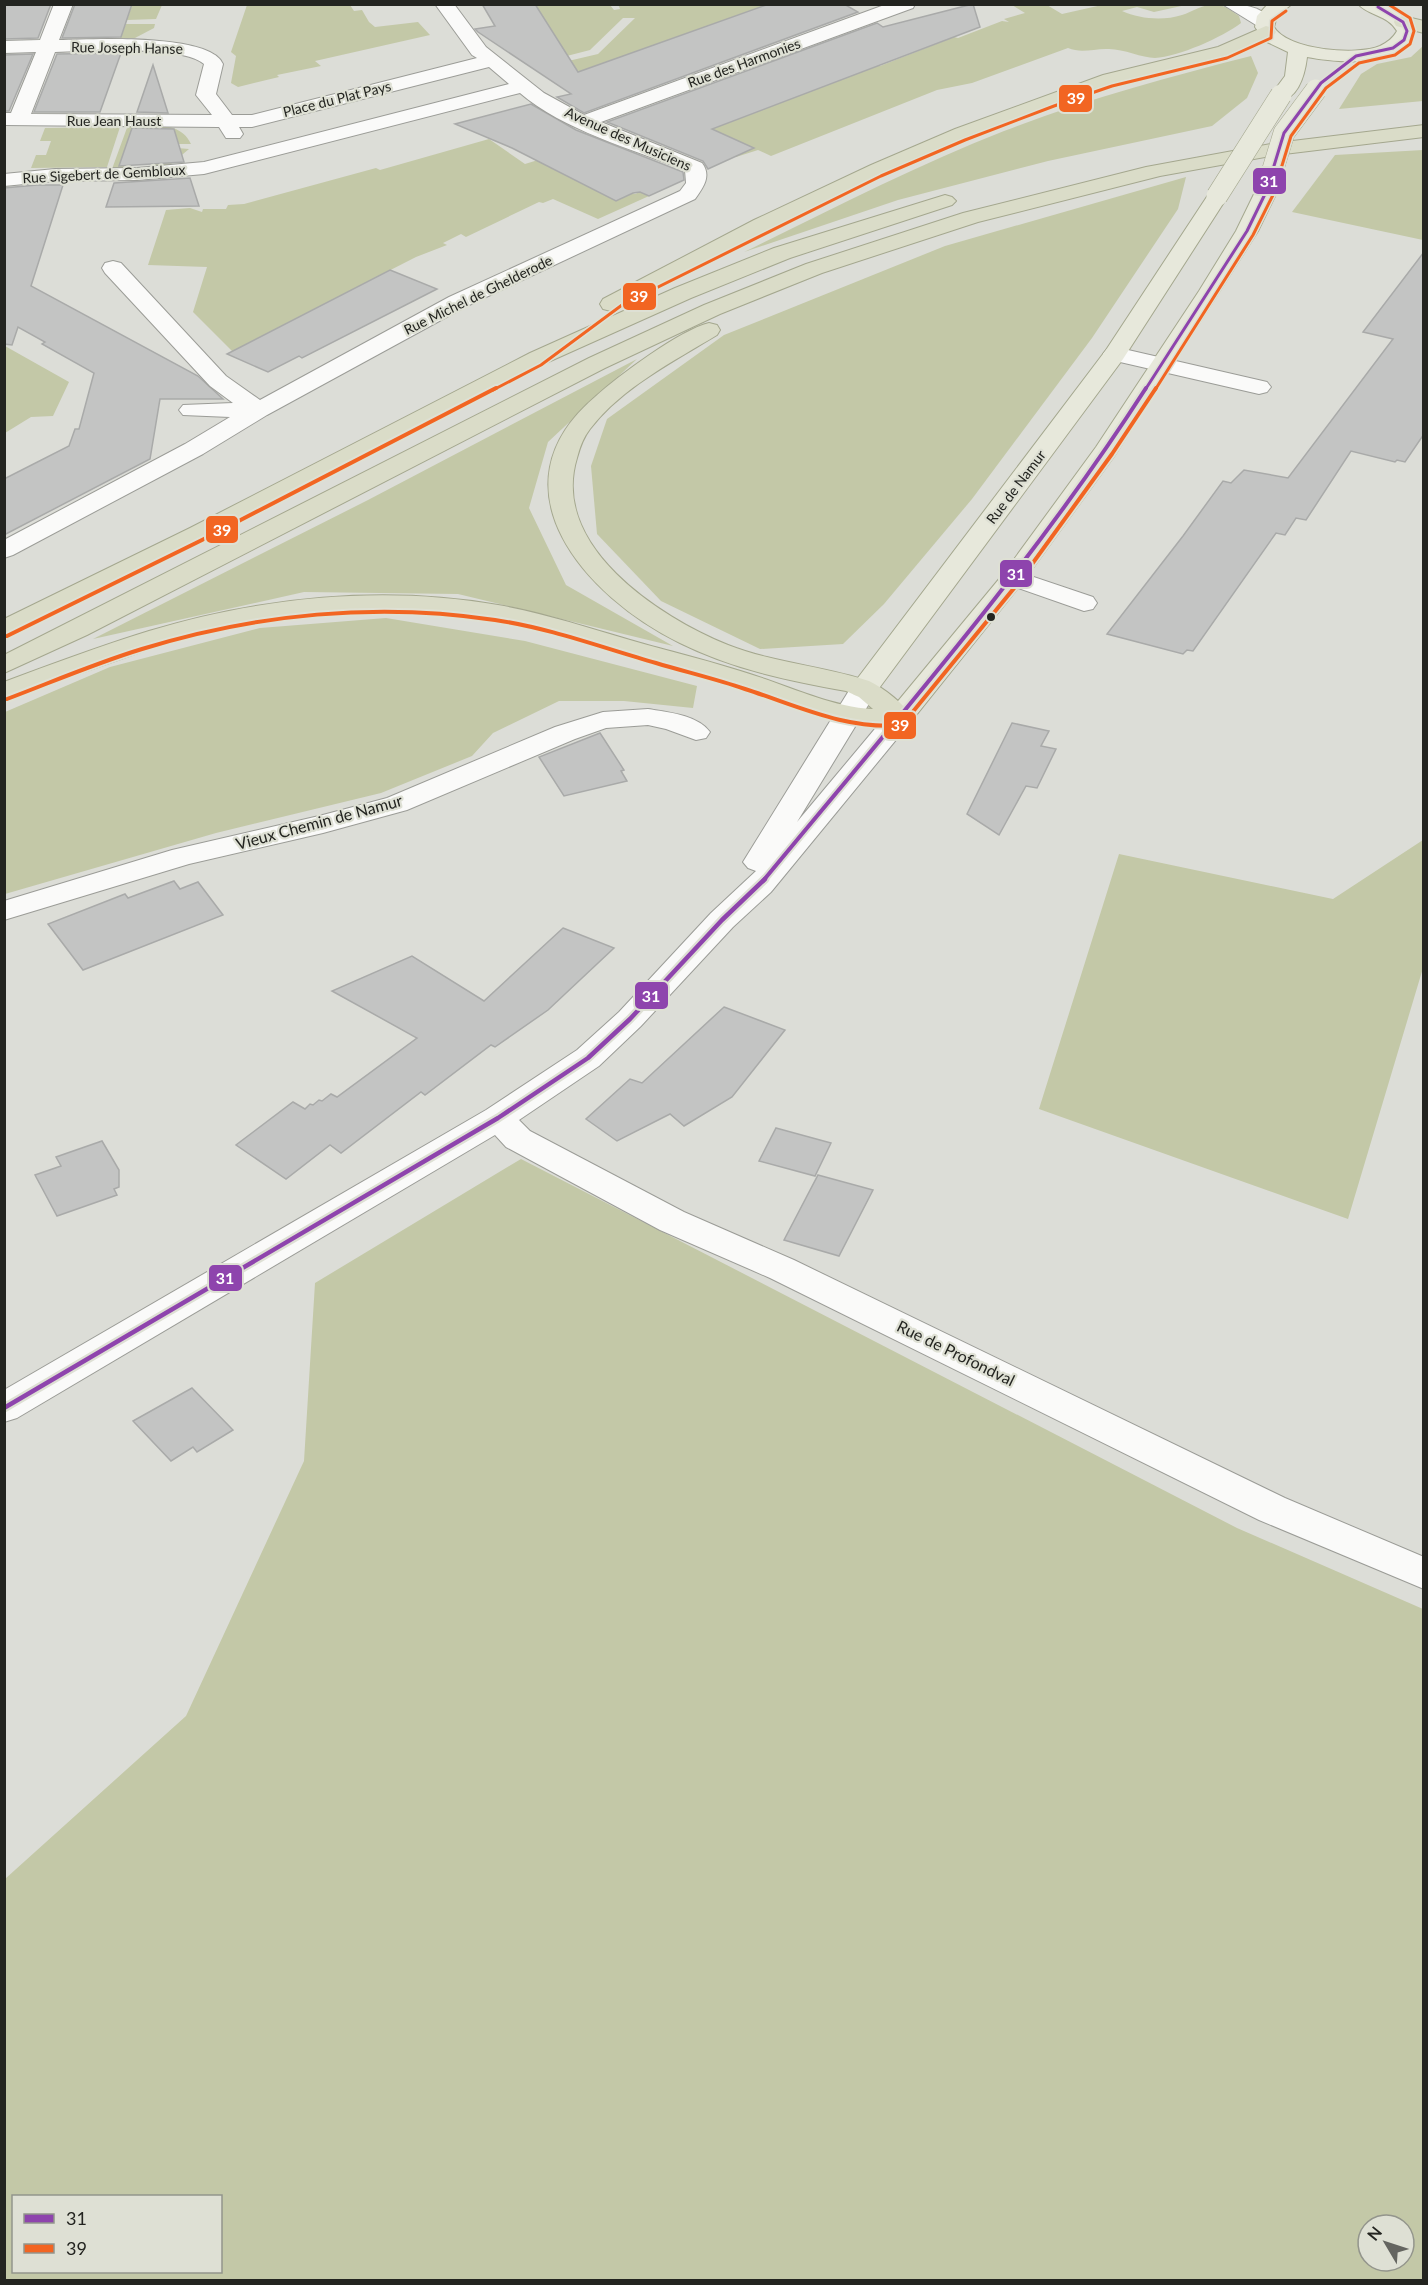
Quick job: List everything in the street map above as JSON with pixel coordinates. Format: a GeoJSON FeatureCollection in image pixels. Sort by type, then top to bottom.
{"type":"FeatureCollection","features":[{"type":"Feature","properties":{"kind":"highway"},"geometry":{"type":"LineString","coordinates":[[1414,4],[1424,10]]}},
{"type":"Feature","properties":{"kind":"highway"},"geometry":{"type":"LineString","coordinates":[[538,358],[618,299],[878,169],[962,133],[1051,99],[1110,79],[1225,51],[1273,14]]}},
{"type":"Feature","properties":{"kind":"highway"},"geometry":{"type":"LineString","coordinates":[[1403,22],[1424,27]]}},
{"type":"Feature","properties":{"kind":"highway"},"geometry":{"type":"LineString","coordinates":[[1134,155],[1337,121],[1424,112]]}},
{"type":"Feature","properties":{"kind":"highway"},"geometry":{"type":"LineString","coordinates":[[4,665],[232,552],[575,373],[726,304],[814,269],[916,233],[1008,206],[1186,164],[1327,141],[1424,131]]}},
{"type":"Feature","properties":{"kind":"highway"},"geometry":{"type":"LineString","coordinates":[[4,629],[199,533],[538,358],[683,293],[782,253],[960,196]]}},
{"type":"Feature","properties":{"kind":"highway"},"geometry":{"type":"LineString","coordinates":[[726,304],[724,320],[674,351],[608,398],[572,437],[562,462],[559,486],[563,512],[577,542],[610,584],[638,608],[665,626],[719,651],[740,658],[864,689],[899,718]]}},
{"type":"Feature","properties":{"kind":"highway"},"geometry":{"type":"LineString","coordinates":[[4,692],[160,636],[216,622],[297,608],[338,604],[426,605],[498,613],[553,626],[745,681],[847,716],[899,718]]}},
{"type":"Feature","properties":{"kind":"main road"},"geometry":{"type":"LineString","coordinates":[[1374,5],[1403,22]]}},
{"type":"Feature","properties":{"kind":"main road","name":"Rue de Namur"},"geometry":{"type":"LineString","coordinates":[[1273,14],[1279,42],[1316,53],[1356,56],[1394,48],[1404,40],[1407,31],[1403,22]]}},
{"type":"Feature","properties":{"kind":"main road","name":"Rue de Namur"},"geometry":{"type":"LineString","coordinates":[[864,689],[1115,354],[1295,76],[1298,49]]}},
{"type":"Feature","properties":{"kind":"main road","name":"Rue de Namur"},"geometry":{"type":"LineString","coordinates":[[899,718],[1013,578],[1106,450],[1163,365],[1247,231],[1266,192],[1284,133],[1321,83],[1356,56]]}},
{"type":"Feature","properties":{"kind":"street"},"geometry":{"type":"LineString","coordinates":[[12,119],[47,47],[64,4]]}},
{"type":"Feature","properties":{"kind":"street","name":"Avenue des Musiciens"},"geometry":{"type":"LineString","coordinates":[[444,4],[479,51],[537,97],[583,122],[688,163],[697,170],[696,183]]}},
{"type":"Feature","properties":{"kind":"street","name":"Rue des Harmonies"},"geometry":{"type":"LineString","coordinates":[[583,122],[906,4]]}},
{"type":"Feature","properties":{"kind":"street"},"geometry":{"type":"LineString","coordinates":[[1231,4],[1273,14]]}},
{"type":"Feature","properties":{"kind":"street","name":"Rue Joseph Hanse"},"geometry":{"type":"LineString","coordinates":[[4,48],[173,46],[204,53],[212,58],[214,65],[206,95],[214,103],[224,122]]}},
{"type":"Feature","properties":{"kind":"street","name":"Place du Plat Pays"},"geometry":{"type":"LineString","coordinates":[[224,122],[252,121],[493,60]]}},
{"type":"Feature","properties":{"kind":"street"},"geometry":{"type":"LineString","coordinates":[[224,122],[249,158],[523,86]]}},
{"type":"Feature","properties":{"kind":"street","name":"Rue Jean Haust"},"geometry":{"type":"LineString","coordinates":[[12,119],[224,122]]}},
{"type":"Feature","properties":{"kind":"street","name":"Rue Sigebert de Gembloux"},"geometry":{"type":"LineString","coordinates":[[4,180],[56,175],[137,174],[204,168],[249,158]]}},
{"type":"Feature","properties":{"kind":"street","name":"Rue Michel de Ghelderode"},"geometry":{"type":"LineString","coordinates":[[4,550],[194,449],[259,410],[457,302],[688,195],[696,183]]}},
{"type":"Feature","properties":{"kind":"street"},"geometry":{"type":"LineString","coordinates":[[113,268],[218,381],[259,410]]}},
{"type":"Feature","properties":{"kind":"street"},"geometry":{"type":"LineString","coordinates":[[1115,354],[1259,387]]}},
{"type":"Feature","properties":{"kind":"street","name":"Rue Michel de Ghelderode"},"geometry":{"type":"LineString","coordinates":[[191,410],[259,410]]}},
{"type":"Feature","properties":{"kind":"street"},"geometry":{"type":"LineString","coordinates":[[1013,578],[1084,603]]}},
{"type":"Feature","properties":{"kind":"street","name":"Rue de Namur"},"geometry":{"type":"LineString","coordinates":[[722,920],[864,689]]}},
{"type":"Feature","properties":{"kind":"street","name":"Vieux Chemin de Namur"},"geometry":{"type":"LineString","coordinates":[[4,911],[182,856],[323,824],[397,804],[565,733],[603,720],[648,717],[674,722],[696,732]]}},
{"type":"Feature","properties":{"kind":"street","name":"Rue de Namur"},"geometry":{"type":"LineString","coordinates":[[4,1408],[498,1118],[588,1058],[630,1020],[722,920],[760,885],[899,718]]}},
{"type":"Feature","properties":{"kind":"street","name":"Rue de Profondval"},"geometry":{"type":"LineString","coordinates":[[498,1118],[518,1139],[672,1221],[803,1279],[1272,1509],[1424,1574]]}},
{"type":"Feature","properties":{"kind":"green space"},"geometry":{"type":"Polygon","coordinates":[[[132,4],[162,5],[156,19],[127,20],[132,4]]]}},
{"type":"Feature","properties":{"kind":"green space"},"geometry":{"type":"Polygon","coordinates":[[[618,4],[774,5],[585,75],[564,62],[598,54],[635,18],[623,18],[590,50],[559,58],[524,5],[610,5],[614,10],[620,9],[618,4]]]}},
{"type":"Feature","properties":{"kind":"green space"},"geometry":{"type":"Polygon","coordinates":[[[1214,4],[1232,11],[1239,16],[1241,23],[1200,45],[1165,57],[1150,58],[1115,49],[1078,51],[1068,48],[972,83],[937,90],[771,156],[758,150],[736,157],[718,148],[712,129],[877,64],[880,66],[1002,21],[1009,22],[1004,19],[1025,13],[1012,5],[1047,5],[1062,14],[1102,5],[1186,5],[1154,12],[1137,7],[1122,11],[1144,17],[1159,18],[1175,17],[1214,4]]]}},
{"type":"Feature","properties":{"kind":"green space"},"geometry":{"type":"Polygon","coordinates":[[[247,5],[350,5],[354,11],[362,10],[375,27],[418,22],[430,35],[315,61],[321,66],[277,75],[279,77],[238,87],[231,83],[236,56],[231,52],[247,5]]]}},
{"type":"Feature","properties":{"kind":"green space"},"geometry":{"type":"Polygon","coordinates":[[[126,24],[155,24],[154,28],[135,38],[120,38],[126,24]]]}},
{"type":"Feature","properties":{"kind":"green space"},"geometry":{"type":"Polygon","coordinates":[[[1423,46],[1423,101],[1339,109],[1361,74],[1377,64],[1411,57],[1423,46]]]}},
{"type":"Feature","properties":{"kind":"green space"},"geometry":{"type":"Polygon","coordinates":[[[1251,56],[1258,73],[1247,98],[1212,126],[1048,161],[898,200],[744,252],[905,174],[1004,131],[1126,90],[1251,56]]]}},
{"type":"Feature","properties":{"kind":"green space"},"geometry":{"type":"Polygon","coordinates":[[[128,125],[155,125],[172,128],[186,136],[191,144],[178,144],[176,141],[177,148],[189,149],[171,164],[159,168],[152,164],[125,164],[123,169],[112,169],[128,125]]]}},
{"type":"Feature","properties":{"kind":"green space"},"geometry":{"type":"Polygon","coordinates":[[[120,127],[107,167],[31,168],[36,155],[46,155],[51,141],[40,141],[45,128],[120,127]]]}},
{"type":"Feature","properties":{"kind":"green space"},"geometry":{"type":"Polygon","coordinates":[[[489,139],[525,164],[538,160],[635,194],[640,192],[649,196],[598,219],[553,199],[543,203],[539,202],[466,237],[461,234],[443,243],[447,245],[416,257],[365,283],[290,327],[284,325],[258,338],[240,359],[193,312],[207,267],[148,265],[166,210],[190,208],[202,212],[203,209],[226,209],[228,205],[244,204],[376,168],[380,170],[489,139]]]}},
{"type":"Feature","properties":{"kind":"green space"},"geometry":{"type":"Polygon","coordinates":[[[1423,150],[1423,240],[1292,212],[1335,155],[1423,150]]]}},
{"type":"Feature","properties":{"kind":"green space"},"geometry":{"type":"Polygon","coordinates":[[[1186,177],[1178,209],[1092,338],[972,499],[884,604],[843,644],[760,649],[661,601],[597,534],[591,466],[607,419],[724,335],[945,246],[1186,177]]]}},
{"type":"Feature","properties":{"kind":"green space"},"geometry":{"type":"Polygon","coordinates":[[[5,346],[69,382],[53,416],[31,417],[5,433],[5,346]]]}},
{"type":"Feature","properties":{"kind":"green space"},"geometry":{"type":"Polygon","coordinates":[[[637,359],[548,442],[529,508],[566,585],[673,646],[458,594],[304,592],[93,639],[368,500],[637,359]]]}},
{"type":"Feature","properties":{"kind":"green space"},"geometry":{"type":"Polygon","coordinates":[[[386,618],[525,641],[697,686],[693,708],[624,701],[559,701],[493,733],[472,756],[381,793],[216,833],[5,894],[5,712],[110,667],[260,628],[386,618]]]}},
{"type":"Feature","properties":{"kind":"green space"},"geometry":{"type":"Polygon","coordinates":[[[1423,840],[1423,968],[1348,1219],[1039,1109],[1119,854],[1333,899],[1423,840]]]}},
{"type":"Feature","properties":{"kind":"green space"},"geometry":{"type":"Polygon","coordinates":[[[521,1159],[1237,1528],[1423,1609],[1423,2280],[5,2280],[5,1879],[186,1716],[304,1461],[315,1283],[521,1159]]]}},
{"type":"Feature","properties":{"kind":"building"},"geometry":{"type":"Polygon","coordinates":[[[4,4],[51,4],[38,38],[4,39],[4,4]]]}},
{"type":"Feature","properties":{"kind":"building"},"geometry":{"type":"Polygon","coordinates":[[[75,4],[132,4],[121,37],[62,38],[75,4]]]}},
{"type":"Feature","properties":{"kind":"building"},"geometry":{"type":"Polygon","coordinates":[[[482,4],[535,4],[578,72],[769,4],[844,4],[858,12],[584,113],[557,97],[571,94],[475,29],[495,26],[482,4]]]}},
{"type":"Feature","properties":{"kind":"building"},"geometry":{"type":"Polygon","coordinates":[[[973,4],[980,27],[712,129],[754,148],[708,169],[703,161],[607,122],[877,23],[883,27],[973,4]]]}},
{"type":"Feature","properties":{"kind":"building"},"geometry":{"type":"Polygon","coordinates":[[[121,53],[100,112],[34,112],[57,54],[121,53]]]}},
{"type":"Feature","properties":{"kind":"building"},"geometry":{"type":"Polygon","coordinates":[[[33,54],[9,111],[4,111],[4,55],[33,54]]]}},
{"type":"Feature","properties":{"kind":"building"},"geometry":{"type":"Polygon","coordinates":[[[153,65],[168,113],[137,112],[153,65]]]}},
{"type":"Feature","properties":{"kind":"building"},"geometry":{"type":"Polygon","coordinates":[[[531,104],[576,130],[683,172],[684,180],[649,196],[640,192],[633,193],[616,201],[512,148],[455,124],[531,104]]]}},
{"type":"Feature","properties":{"kind":"building"},"geometry":{"type":"Polygon","coordinates":[[[132,128],[174,129],[184,162],[119,166],[132,128]]]}},
{"type":"Feature","properties":{"kind":"building"},"geometry":{"type":"Polygon","coordinates":[[[190,178],[199,206],[106,207],[114,183],[190,178]]]}},
{"type":"Feature","properties":{"kind":"building"},"geometry":{"type":"Polygon","coordinates":[[[63,185],[31,286],[198,376],[223,399],[160,399],[150,459],[4,535],[4,479],[69,446],[75,429],[79,429],[94,373],[42,344],[45,342],[18,327],[12,345],[4,344],[4,188],[63,185]]]}},
{"type":"Feature","properties":{"kind":"building"},"geometry":{"type":"Polygon","coordinates":[[[1424,252],[1424,434],[1405,462],[1397,460],[1395,462],[1351,451],[1306,520],[1296,518],[1285,535],[1276,533],[1193,651],[1187,650],[1183,654],[1107,634],[1223,481],[1231,483],[1244,470],[1288,478],[1393,339],[1363,332],[1424,252]]]}},
{"type":"Feature","properties":{"kind":"building"},"geometry":{"type":"Polygon","coordinates":[[[390,270],[437,289],[302,358],[299,356],[268,372],[227,354],[390,270]]]}},
{"type":"Feature","properties":{"kind":"building"},"geometry":{"type":"Polygon","coordinates":[[[1012,723],[1049,731],[1041,746],[1056,749],[1037,788],[1026,786],[999,835],[967,814],[1012,723]]]}},
{"type":"Feature","properties":{"kind":"building"},"geometry":{"type":"Polygon","coordinates":[[[600,733],[624,770],[621,771],[627,781],[564,796],[539,757],[600,733]]]}},
{"type":"Feature","properties":{"kind":"building"},"geometry":{"type":"Polygon","coordinates":[[[174,881],[180,889],[198,882],[223,915],[83,970],[48,924],[125,894],[128,898],[174,881]]]}},
{"type":"Feature","properties":{"kind":"building"},"geometry":{"type":"Polygon","coordinates":[[[563,928],[614,948],[548,1010],[495,1047],[491,1045],[425,1095],[421,1092],[341,1153],[330,1145],[286,1179],[236,1145],[293,1102],[305,1109],[310,1104],[322,1101],[331,1094],[337,1097],[417,1038],[332,991],[412,956],[484,1001],[563,928]]]}},
{"type":"Feature","properties":{"kind":"building"},"geometry":{"type":"Polygon","coordinates":[[[724,1007],[785,1030],[732,1097],[684,1126],[670,1114],[617,1141],[586,1119],[630,1079],[642,1083],[724,1007]]]}},
{"type":"Feature","properties":{"kind":"building"},"geometry":{"type":"Polygon","coordinates":[[[776,1128],[831,1143],[815,1176],[759,1161],[776,1128]]]}},
{"type":"Feature","properties":{"kind":"building"},"geometry":{"type":"Polygon","coordinates":[[[102,1141],[119,1170],[119,1187],[114,1189],[117,1195],[57,1216],[35,1175],[61,1166],[56,1157],[102,1141]]]}},
{"type":"Feature","properties":{"kind":"building"},"geometry":{"type":"Polygon","coordinates":[[[818,1175],[873,1190],[839,1256],[784,1240],[818,1175]]]}},
{"type":"Feature","properties":{"kind":"building"},"geometry":{"type":"Polygon","coordinates":[[[192,1388],[233,1430],[197,1452],[193,1447],[171,1461],[133,1421],[192,1388]]]}},
{"type":"Feature","properties":{"kind":"transit line","name":"39"},"geometry":{"type":"LineString","coordinates":[[7,699],[124,655],[205,632],[287,618],[328,614],[411,612],[495,620],[539,629],[737,686],[843,722],[883,727],[902,725],[1019,582],[1112,454],[1169,369],[1253,235],[1273,195],[1291,136],[1326,88],[1359,63],[1395,55],[1410,44],[1414,31],[1410,18],[1388,4]]}},
{"type":"Feature","properties":{"kind":"transit line","name":"31"},"geometry":{"type":"LineString","coordinates":[[4,1408],[498,1118],[588,1058],[630,1019],[722,920],[760,885],[1013,578],[1106,450],[1247,231],[1266,192],[1284,133],[1321,83],[1356,56],[1393,48],[1404,40],[1407,31],[1403,22],[1378,7]]}},
{"type":"Feature","properties":{"kind":"transit line","name":"39"},"geometry":{"type":"LineString","coordinates":[[7,636],[202,540],[541,365],[622,305],[881,176],[965,140],[1112,86],[1227,58],[1271,38],[1272,21],[1286,11]]}}]}
